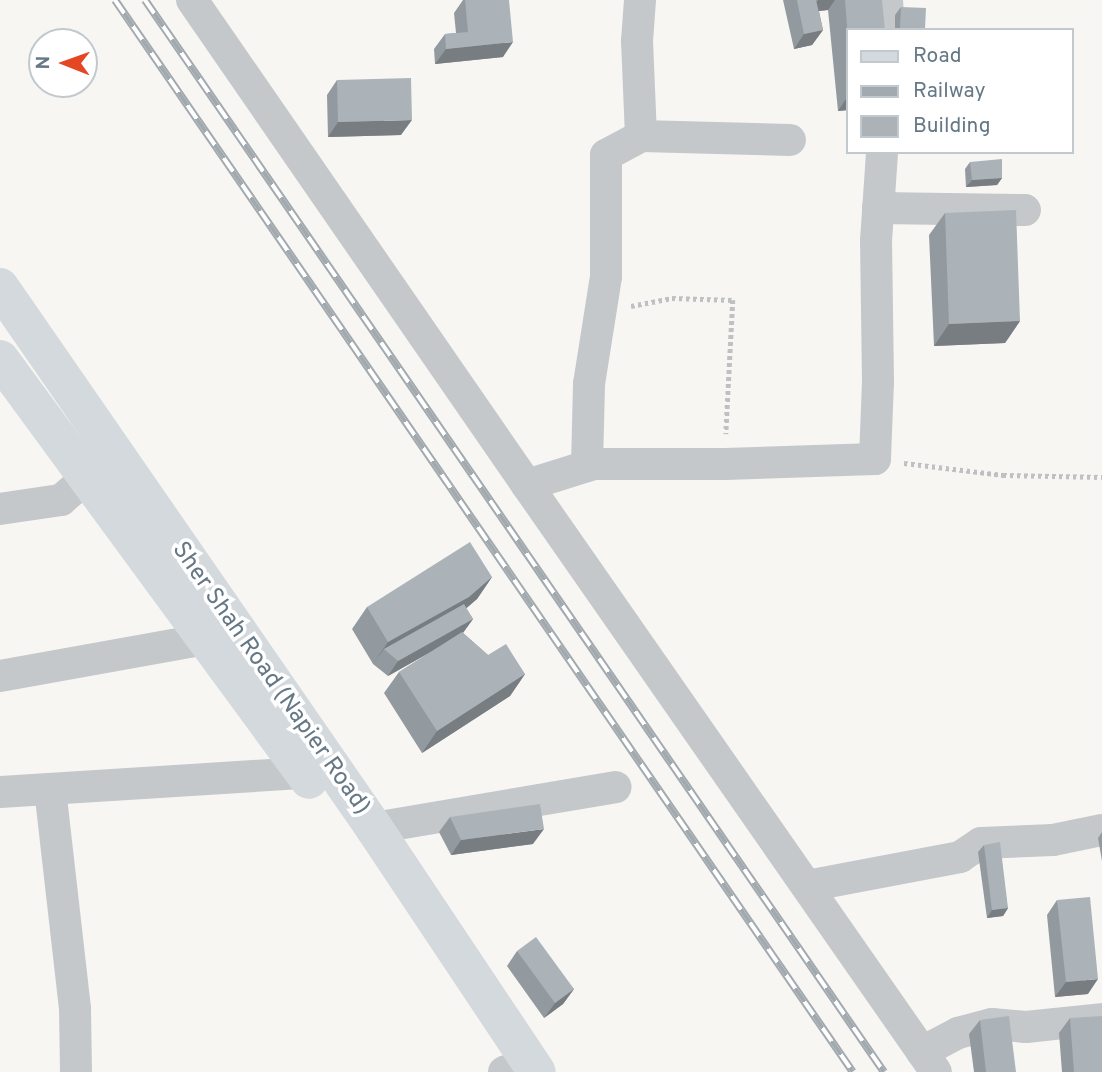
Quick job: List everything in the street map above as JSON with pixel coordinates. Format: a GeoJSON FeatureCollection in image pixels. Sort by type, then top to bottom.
{"type":"FeatureCollection","features":[{"type":"Feature","properties":{"kind":"main road","name":"Sher Shah Road (Napier Road)"},"geometry":{"type":"LineString","coordinates":[[0,287],[374,828],[537,1072]]}},
{"type":"Feature","properties":{"kind":"main road","name":"Sher Shah Road (Napier Road)"},"geometry":{"type":"LineString","coordinates":[[0,359],[304,773],[505,1072]]}},
{"type":"Feature","properties":{"kind":"street"},"geometry":{"type":"LineString","coordinates":[[192,0],[929,1062],[958,1033],[992,1024],[1026,1027],[1102,1019]]}},
{"type":"Feature","properties":{"kind":"street"},"geometry":{"type":"LineString","coordinates":[[640,0],[637,41],[641,136]]}},
{"type":"Feature","properties":{"kind":"street"},"geometry":{"type":"LineString","coordinates":[[887,0],[888,28]]}},
{"type":"Feature","properties":{"kind":"street"},"geometry":{"type":"LineString","coordinates":[[587,466],[589,384],[606,277],[606,155],[641,136],[790,140]]}},
{"type":"Feature","properties":{"kind":"street"},"geometry":{"type":"LineString","coordinates":[[527,485],[587,466],[875,459],[878,208],[882,154]]}},
{"type":"Feature","properties":{"kind":"street"},"geometry":{"type":"LineString","coordinates":[[878,208],[1025,210]]}},
{"type":"Feature","properties":{"kind":"street"},"geometry":{"type":"LineString","coordinates":[[0,509],[61,500],[87,477]]}},
{"type":"Feature","properties":{"kind":"street"},"geometry":{"type":"LineString","coordinates":[[0,676],[206,639]]}},
{"type":"Feature","properties":{"kind":"street"},"geometry":{"type":"LineString","coordinates":[[0,792],[304,773]]}},
{"type":"Feature","properties":{"kind":"street"},"geometry":{"type":"LineString","coordinates":[[374,828],[616,787]]}},
{"type":"Feature","properties":{"kind":"street"},"geometry":{"type":"LineString","coordinates":[[50,789],[75,1009],[76,1072]]}},
{"type":"Feature","properties":{"kind":"street"},"geometry":{"type":"LineString","coordinates":[[807,886],[960,856],[981,843],[1053,840],[1102,830]]}},
{"type":"Feature","properties":{"kind":"path"},"geometry":{"type":"LineString","coordinates":[[600,311],[672,298],[733,300],[724,464]]}},
{"type":"Feature","properties":{"kind":"path"},"geometry":{"type":"LineString","coordinates":[[875,459],[1003,475],[1102,477]]}},
{"type":"Feature","properties":{"kind":"building"},"geometry":{"type":"Polygon","coordinates":[[[465,0],[509,0],[513,42],[446,49],[445,34],[468,32],[465,0]]]}},
{"type":"Feature","properties":{"kind":"building"},"geometry":{"type":"Polygon","coordinates":[[[797,0],[816,0],[823,30],[804,34],[797,0]]]}},
{"type":"Feature","properties":{"kind":"building"},"geometry":{"type":"Polygon","coordinates":[[[845,0],[882,0],[885,28],[847,28],[845,0]]]}},
{"type":"Feature","properties":{"kind":"building"},"geometry":{"type":"Polygon","coordinates":[[[901,7],[926,8],[925,28],[900,28],[901,7]]]}},
{"type":"Feature","properties":{"kind":"building"},"geometry":{"type":"Polygon","coordinates":[[[411,78],[412,120],[338,122],[337,80],[411,78]]]}},
{"type":"Feature","properties":{"kind":"building"},"geometry":{"type":"Polygon","coordinates":[[[1002,159],[1002,178],[972,180],[970,162],[1002,159]]]}},
{"type":"Feature","properties":{"kind":"building"},"geometry":{"type":"Polygon","coordinates":[[[1016,210],[1020,321],[949,324],[945,213],[1016,210]]]}},
{"type":"Feature","properties":{"kind":"building"},"geometry":{"type":"Polygon","coordinates":[[[470,542],[492,577],[469,597],[388,642],[367,607],[470,542]]]}},
{"type":"Feature","properties":{"kind":"building"},"geometry":{"type":"Polygon","coordinates":[[[464,604],[473,619],[398,661],[384,649],[464,604]]]}},
{"type":"Feature","properties":{"kind":"building"},"geometry":{"type":"Polygon","coordinates":[[[462,632],[488,655],[506,644],[525,674],[437,731],[399,672],[462,632]]]}},
{"type":"Feature","properties":{"kind":"building"},"geometry":{"type":"Polygon","coordinates":[[[540,804],[544,829],[461,840],[450,817],[540,804]]]}},
{"type":"Feature","properties":{"kind":"building"},"geometry":{"type":"Polygon","coordinates":[[[1000,842],[1008,908],[992,910],[984,845],[1000,842]]]}},
{"type":"Feature","properties":{"kind":"building"},"geometry":{"type":"Polygon","coordinates":[[[1090,897],[1098,979],[1066,982],[1057,900],[1090,897]]]}},
{"type":"Feature","properties":{"kind":"building"},"geometry":{"type":"Polygon","coordinates":[[[536,937],[574,989],[555,1003],[517,951],[536,937]]]}},
{"type":"Feature","properties":{"kind":"building"},"geometry":{"type":"Polygon","coordinates":[[[1009,1016],[1016,1072],[986,1072],[980,1020],[1009,1016]]]}},
{"type":"Feature","properties":{"kind":"building"},"geometry":{"type":"Polygon","coordinates":[[[1102,1016],[1102,1072],[1074,1072],[1070,1018],[1102,1016]]]}},
{"type":"Feature","properties":{"kind":"railway"},"geometry":{"type":"LineString","coordinates":[[115,0],[853,1072]]}},
{"type":"Feature","properties":{"kind":"railway"},"geometry":{"type":"LineString","coordinates":[[145,0],[884,1072]]}}]}
